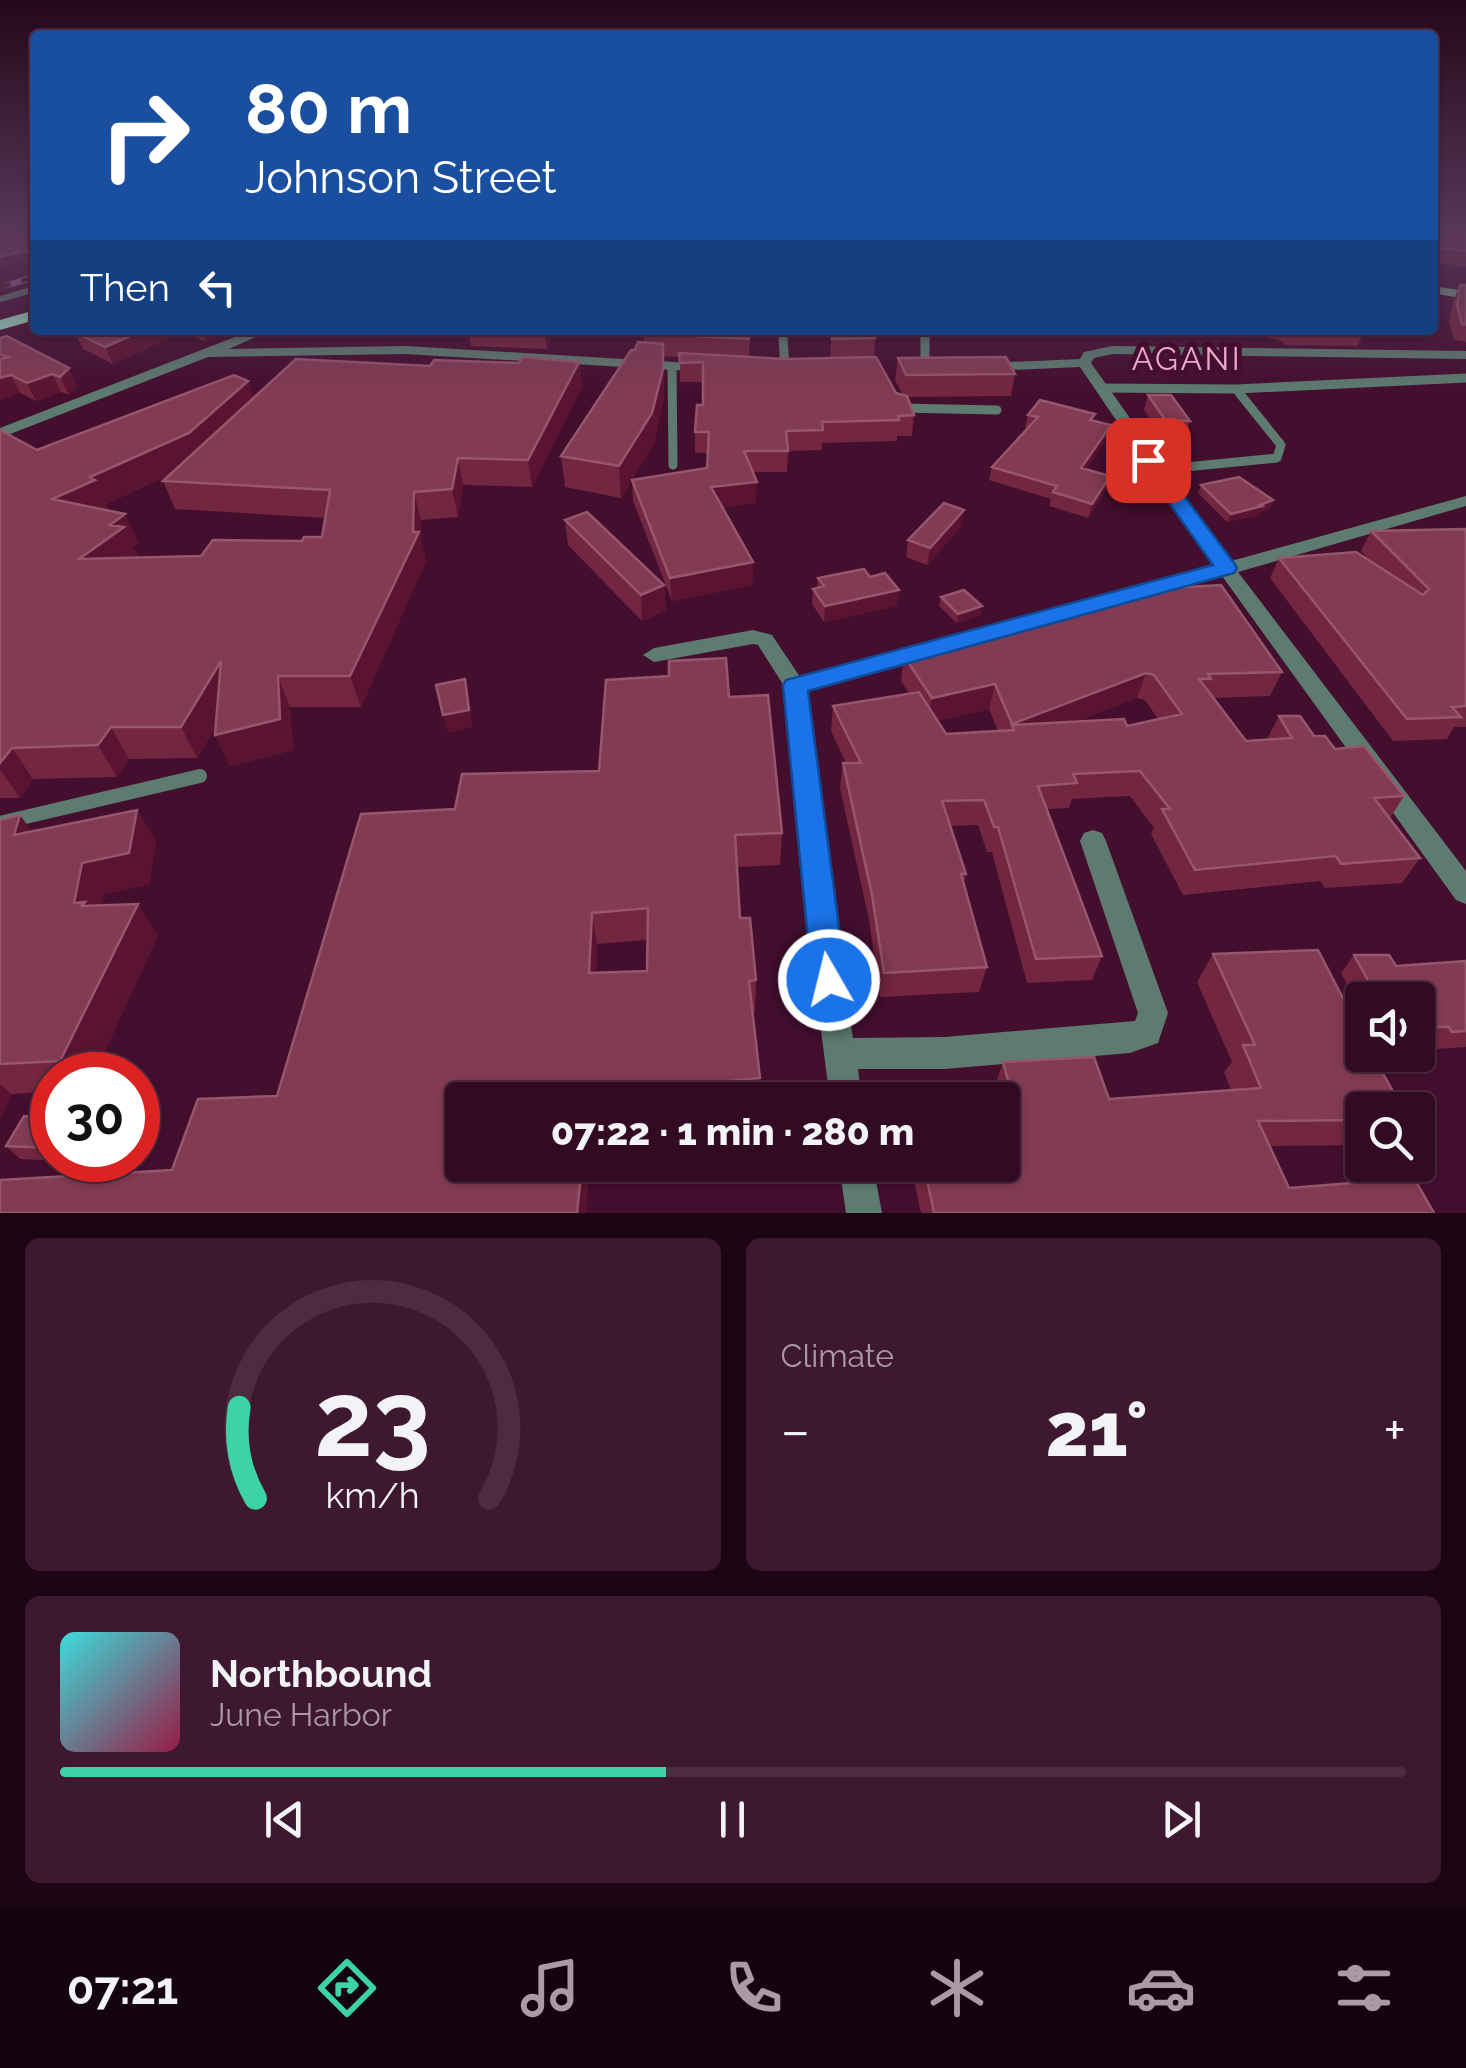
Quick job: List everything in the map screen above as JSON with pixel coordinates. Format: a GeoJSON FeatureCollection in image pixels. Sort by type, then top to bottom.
{"type":"FeatureCollection","features":[{"type":"Feature","properties":{"kind":"highway"},"geometry":{"type":"LineString","coordinates":[[0,310],[30,301]]}},
{"type":"Feature","properties":{"kind":"highway"},"geometry":{"type":"LineString","coordinates":[[0,326],[30,317]]}},
{"type":"Feature","properties":{"kind":"main road"},"geometry":{"type":"LineString","coordinates":[[1438,288],[1466,293]]}},
{"type":"Feature","properties":{"kind":"street"},"geometry":{"type":"LineString","coordinates":[[0,433],[252,335]]}},
{"type":"Feature","properties":{"kind":"street"},"geometry":{"type":"LineString","coordinates":[[204,354],[406,350],[728,368]]}},
{"type":"Feature","properties":{"kind":"street"},"geometry":{"type":"LineString","coordinates":[[1084,362],[1089,354],[1112,350],[1466,354]]}},
{"type":"Feature","properties":{"kind":"street"},"geometry":{"type":"LineString","coordinates":[[961,367],[1084,362]]}},
{"type":"Feature","properties":{"kind":"street"},"geometry":{"type":"LineString","coordinates":[[1084,362],[1155,470],[1466,892]]}},
{"type":"Feature","properties":{"kind":"street"},"geometry":{"type":"LineString","coordinates":[[918,368],[943,368]]}},
{"type":"Feature","properties":{"kind":"street"},"geometry":{"type":"LineString","coordinates":[[766,369],[804,370]]}},
{"type":"Feature","properties":{"kind":"street"},"geometry":{"type":"LineString","coordinates":[[1024,626],[1466,501]]}},
{"type":"Feature","properties":{"kind":"street"},"geometry":{"type":"LineString","coordinates":[[654,654],[753,637],[765,640],[795,686],[814,868],[843,1082]]}},
{"type":"Feature","properties":{"kind":"street"},"geometry":{"type":"LineString","coordinates":[[795,686],[949,646]]}},
{"type":"Feature","properties":{"kind":"street"},"geometry":{"type":"LineString","coordinates":[[839,1054],[946,1052],[1130,1038],[1147,1032],[1153,1013],[1094,842]]}},
{"type":"Feature","properties":{"kind":"street"},"geometry":{"type":"LineString","coordinates":[[859,1182],[864,1213]]}},
{"type":"Feature","properties":{"kind":"lane"},"geometry":{"type":"LineString","coordinates":[[0,299],[30,290]]}},
{"type":"Feature","properties":{"kind":"lane"},"geometry":{"type":"LineString","coordinates":[[783,335],[785,370]]}},
{"type":"Feature","properties":{"kind":"lane"},"geometry":{"type":"LineString","coordinates":[[918,368],[924,335]]}},
{"type":"Feature","properties":{"kind":"lane"},"geometry":{"type":"LineString","coordinates":[[310,366],[325,353]]}},
{"type":"Feature","properties":{"kind":"lane"},"geometry":{"type":"LineString","coordinates":[[672,367],[673,465]]}},
{"type":"Feature","properties":{"kind":"lane"},"geometry":{"type":"LineString","coordinates":[[1101,388],[1236,389],[1466,378]]}},
{"type":"Feature","properties":{"kind":"lane"},"geometry":{"type":"LineString","coordinates":[[1155,470],[1277,458],[1281,446],[1236,389]]}},
{"type":"Feature","properties":{"kind":"lane"},"geometry":{"type":"LineString","coordinates":[[896,406],[998,410]]}},
{"type":"Feature","properties":{"kind":"lane"},"geometry":{"type":"LineString","coordinates":[[0,823],[200,776]]}},
{"type":"Feature","properties":{"kind":"building"},"geometry":{"type":"Polygon","coordinates":[[[1460,285],[1466,285],[1466,325],[1462,324],[1457,306],[1460,285]]]}},
{"type":"Feature","properties":{"kind":"building"},"geometry":{"type":"Polygon","coordinates":[[[81,335],[133,335],[105,347],[81,335]]]}},
{"type":"Feature","properties":{"kind":"building"},"geometry":{"type":"Polygon","coordinates":[[[678,335],[749,335],[749,339],[678,335]]]}},
{"type":"Feature","properties":{"kind":"building"},"geometry":{"type":"Polygon","coordinates":[[[832,335],[875,335],[875,338],[832,339],[832,335]]]}},
{"type":"Feature","properties":{"kind":"building"},"geometry":{"type":"Polygon","coordinates":[[[7,336],[69,368],[60,377],[52,374],[27,383],[11,375],[0,378],[0,359],[8,357],[0,354],[0,338],[7,336]]]}},
{"type":"Feature","properties":{"kind":"building"},"geometry":{"type":"Polygon","coordinates":[[[638,342],[663,344],[663,369],[652,413],[619,466],[561,456],[631,350],[635,350],[638,342]]]}},
{"type":"Feature","properties":{"kind":"building"},"geometry":{"type":"Polygon","coordinates":[[[679,353],[785,359],[876,357],[896,393],[907,396],[914,415],[898,416],[899,420],[822,422],[823,430],[786,431],[788,451],[744,451],[757,482],[711,487],[753,562],[670,578],[632,480],[707,468],[709,432],[695,432],[697,405],[703,405],[703,362],[680,363],[679,353]]]}},
{"type":"Feature","properties":{"kind":"building"},"geometry":{"type":"Polygon","coordinates":[[[523,357],[579,362],[528,460],[458,458],[452,489],[414,492],[413,532],[419,532],[350,676],[278,676],[280,719],[215,735],[221,661],[181,727],[111,727],[98,745],[12,748],[0,763],[0,430],[37,450],[234,375],[248,381],[189,433],[90,477],[95,480],[52,499],[125,514],[110,525],[124,527],[79,559],[201,556],[213,540],[302,541],[304,537],[322,537],[330,490],[163,481],[296,359],[430,366],[434,360],[519,363],[523,357]]]}},
{"type":"Feature","properties":{"kind":"building"},"geometry":{"type":"Polygon","coordinates":[[[1006,357],[1015,374],[906,375],[898,358],[1006,357]]]}},
{"type":"Feature","properties":{"kind":"building"},"geometry":{"type":"Polygon","coordinates":[[[1148,395],[1171,395],[1190,421],[1166,421],[1148,395]]]}},
{"type":"Feature","properties":{"kind":"building"},"geometry":{"type":"Polygon","coordinates":[[[1040,400],[1095,414],[1090,420],[1111,425],[1081,468],[1110,476],[1092,504],[1053,492],[1057,486],[992,467],[1038,417],[1028,415],[1040,400]]]}},
{"type":"Feature","properties":{"kind":"building"},"geometry":{"type":"Polygon","coordinates":[[[1239,477],[1273,500],[1231,514],[1201,485],[1239,477]]]}},
{"type":"Feature","properties":{"kind":"building"},"geometry":{"type":"Polygon","coordinates":[[[944,503],[964,510],[930,548],[908,540],[944,503]]]}},
{"type":"Feature","properties":{"kind":"building"},"geometry":{"type":"Polygon","coordinates":[[[587,512],[664,585],[641,595],[565,520],[587,512]]]}},
{"type":"Feature","properties":{"kind":"building"},"geometry":{"type":"Polygon","coordinates":[[[1466,529],[1466,706],[1452,707],[1461,717],[1407,719],[1279,558],[1356,552],[1423,595],[1429,589],[1371,531],[1466,529]]]}},
{"type":"Feature","properties":{"kind":"building"},"geometry":{"type":"Polygon","coordinates":[[[864,569],[870,577],[885,573],[899,590],[825,606],[813,589],[824,586],[818,578],[864,569]]]}},
{"type":"Feature","properties":{"kind":"building"},"geometry":{"type":"Polygon","coordinates":[[[1221,585],[1282,672],[1208,674],[1211,679],[1199,679],[1246,741],[1292,738],[1279,716],[1300,716],[1314,736],[1325,736],[1335,749],[1364,746],[1404,796],[1374,798],[1420,858],[1341,864],[1336,856],[1195,870],[1162,809],[1170,809],[1140,771],[1073,774],[1077,783],[1038,786],[1102,956],[1036,959],[998,827],[994,827],[984,800],[942,801],[966,874],[961,874],[987,967],[884,973],[872,895],[843,763],[861,763],[833,706],[919,692],[946,734],[1014,730],[1012,725],[1124,719],[1127,726],[1182,714],[1154,675],[1146,673],[1012,724],[995,684],[932,698],[904,656],[1137,596],[1131,590],[1221,585]]]}},
{"type":"Feature","properties":{"kind":"building"},"geometry":{"type":"Polygon","coordinates":[[[964,590],[982,606],[958,614],[941,597],[964,590]]]}},
{"type":"Feature","properties":{"kind":"building"},"geometry":{"type":"Polygon","coordinates":[[[726,658],[729,697],[768,695],[782,833],[735,835],[740,918],[750,918],[756,980],[749,981],[760,1078],[720,1082],[445,1082],[445,1182],[580,1182],[577,1213],[0,1213],[0,1180],[160,1182],[160,1171],[172,1170],[198,1099],[277,1096],[361,814],[455,809],[462,774],[599,771],[606,680],[669,676],[669,661],[726,658]],[[648,908],[592,913],[589,973],[647,971],[648,908]]]}},
{"type":"Feature","properties":{"kind":"building"},"geometry":{"type":"Polygon","coordinates":[[[465,679],[469,710],[443,715],[436,685],[465,679]]]}},
{"type":"Feature","properties":{"kind":"building"},"geometry":{"type":"Polygon","coordinates":[[[137,810],[129,853],[82,863],[74,903],[138,904],[64,1052],[30,1052],[30,1062],[0,1064],[0,820],[20,815],[14,835],[137,810]]]}},
{"type":"Feature","properties":{"kind":"building"},"geometry":{"type":"Polygon","coordinates":[[[1318,950],[1345,1002],[1345,1072],[1382,1072],[1393,1092],[1345,1092],[1345,1120],[1258,1121],[1289,1188],[1416,1182],[1434,1213],[934,1213],[928,1182],[1020,1182],[1020,1082],[1008,1082],[1003,1062],[1094,1057],[1109,1099],[1261,1088],[1243,1045],[1255,1045],[1213,954],[1318,950]]]}},
{"type":"Feature","properties":{"kind":"building"},"geometry":{"type":"Polygon","coordinates":[[[1354,955],[1389,955],[1396,966],[1466,961],[1466,1031],[1435,1027],[1435,982],[1369,982],[1354,955]]]}},
{"type":"Feature","properties":{"kind":"building"},"geometry":{"type":"Polygon","coordinates":[[[24,1116],[30,1116],[30,1147],[6,1146],[24,1116]]]}},
{"type":"Feature","properties":{"kind":"railway"},"geometry":{"type":"LineString","coordinates":[[0,287],[15,283]]}},
{"type":"Feature","properties":{"kind":"district","name":"AGANI"},"geometry":{"type":"Point","coordinates":[1187,358]}},
{"type":"Feature","properties":{"kind":"route"},"geometry":{"type":"LineString","coordinates":[[829,980],[795,686],[987,637],[1226,568],[1148,460]]}}]}
